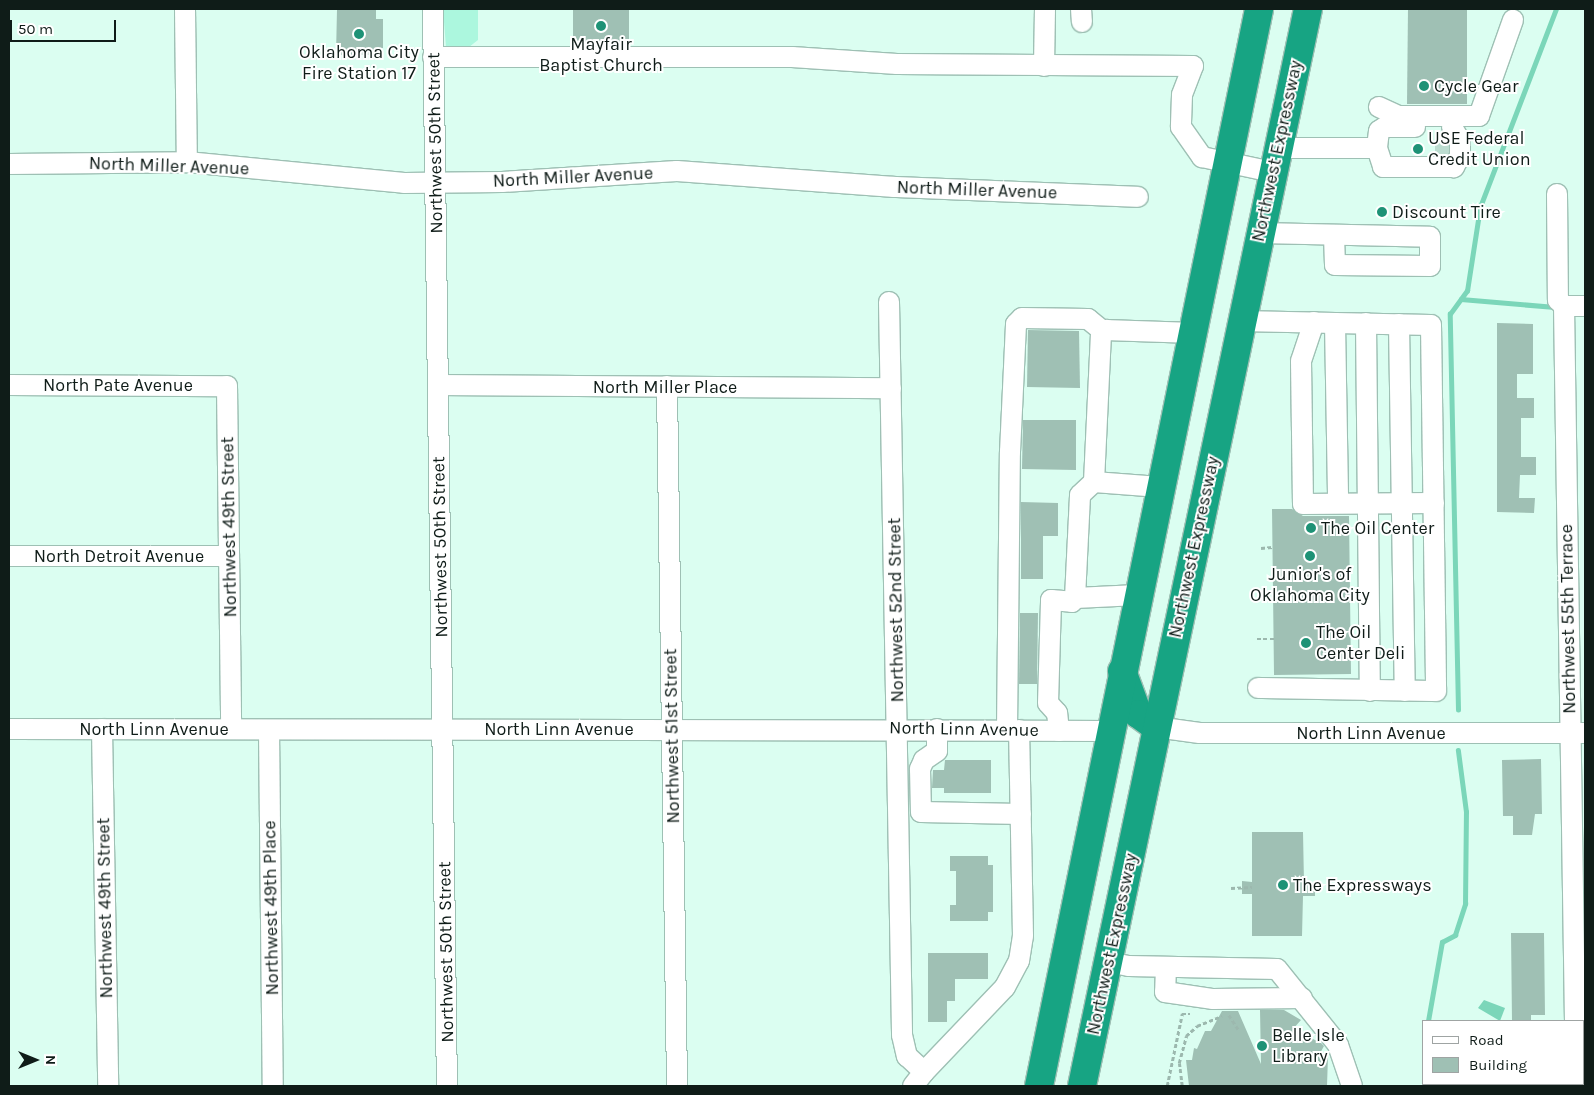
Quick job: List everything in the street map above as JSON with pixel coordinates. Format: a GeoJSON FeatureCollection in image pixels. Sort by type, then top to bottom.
{"type":"FeatureCollection","features":[{"type":"Feature","properties":{"kind":"highway"},"geometry":{"type":"LineString","coordinates":[[1039,1086],[1109,731],[1259,9]]}},
{"type":"Feature","properties":{"kind":"highway","name":"Northwest Expressway"},"geometry":{"type":"LineString","coordinates":[[1082,1086],[1240,321],[1308,9]]}},
{"type":"Feature","properties":{"kind":"highway"},"geometry":{"type":"LineString","coordinates":[[1122,670],[1138,714],[1156,727]]}},
{"type":"Feature","properties":{"kind":"street"},"geometry":{"type":"LineString","coordinates":[[185,9],[187,162]]}},
{"type":"Feature","properties":{"kind":"street","name":"Northwest 50th Street"},"geometry":{"type":"LineString","coordinates":[[433,9],[447,1086]]}},
{"type":"Feature","properties":{"kind":"street"},"geometry":{"type":"LineString","coordinates":[[1044,66],[1045,9]]}},
{"type":"Feature","properties":{"kind":"street"},"geometry":{"type":"LineString","coordinates":[[1379,107],[1398,116],[1479,116],[1513,20]]}},
{"type":"Feature","properties":{"kind":"street"},"geometry":{"type":"LineString","coordinates":[[434,57],[734,58],[1044,66],[1193,66],[1182,95],[1181,127],[1202,157],[1228,161],[1275,160],[1377,148]]}},
{"type":"Feature","properties":{"kind":"street"},"geometry":{"type":"LineString","coordinates":[[1385,127],[1449,148],[1384,167],[1377,148],[1378,135],[1385,127]]}},
{"type":"Feature","properties":{"kind":"street","name":"North Miller Avenue"},"geometry":{"type":"LineString","coordinates":[[9,164],[187,162],[435,183],[677,171],[894,187],[1138,196]]}},
{"type":"Feature","properties":{"kind":"street","name":"Northwest 55th Terrace"},"geometry":{"type":"LineString","coordinates":[[1557,194],[1558,300],[1564,306],[1578,733],[1576,1020]]}},
{"type":"Feature","properties":{"kind":"street"},"geometry":{"type":"LineString","coordinates":[[1260,233],[1334,237]]}},
{"type":"Feature","properties":{"kind":"street","name":"Northwest 52nd Street"},"geometry":{"type":"LineString","coordinates":[[889,302],[902,1035],[907,1056],[919,1079]]}},
{"type":"Feature","properties":{"kind":"street"},"geometry":{"type":"LineString","coordinates":[[1564,306],[1585,306]]}},
{"type":"Feature","properties":{"kind":"street"},"geometry":{"type":"LineString","coordinates":[[919,1079],[1005,987],[1019,961],[1023,936],[1021,814],[1013,730],[1016,324],[1022,318],[1088,319],[1103,331],[1192,333]]}},
{"type":"Feature","properties":{"kind":"street"},"geometry":{"type":"LineString","coordinates":[[1240,321],[1431,325],[1436,691],[1258,688]]}},
{"type":"Feature","properties":{"kind":"street"},"geometry":{"type":"LineString","coordinates":[[1314,322],[1301,361],[1303,504],[1434,503]]}},
{"type":"Feature","properties":{"kind":"street"},"geometry":{"type":"LineString","coordinates":[[1335,323],[1338,503]]}},
{"type":"Feature","properties":{"kind":"street"},"geometry":{"type":"LineString","coordinates":[[1366,323],[1370,691]]}},
{"type":"Feature","properties":{"kind":"street"},"geometry":{"type":"LineString","coordinates":[[1399,324],[1405,691]]}},
{"type":"Feature","properties":{"kind":"street"},"geometry":{"type":"LineString","coordinates":[[1075,598],[1080,495],[1094,482],[1103,331]]}},
{"type":"Feature","properties":{"kind":"street","name":"North Pate Avenue"},"geometry":{"type":"LineString","coordinates":[[9,385],[227,386]]}},
{"type":"Feature","properties":{"kind":"street","name":"North Miller Place"},"geometry":{"type":"LineString","coordinates":[[438,385],[891,388]]}},
{"type":"Feature","properties":{"kind":"street","name":"Northwest 49th Street"},"geometry":{"type":"LineString","coordinates":[[227,386],[231,729]]}},
{"type":"Feature","properties":{"kind":"street","name":"Northwest 51st Street"},"geometry":{"type":"LineString","coordinates":[[667,386],[677,1086]]}},
{"type":"Feature","properties":{"kind":"street"},"geometry":{"type":"LineString","coordinates":[[1094,482],[1160,487]]}},
{"type":"Feature","properties":{"kind":"street","name":"North Detroit Avenue"},"geometry":{"type":"LineString","coordinates":[[9,556],[229,556]]}},
{"type":"Feature","properties":{"kind":"street"},"geometry":{"type":"LineString","coordinates":[[1059,731],[1057,713],[1048,703],[1051,600],[1072,602],[1075,598],[1138,595]]}},
{"type":"Feature","properties":{"kind":"street","name":"North Linn Avenue"},"geometry":{"type":"LineString","coordinates":[[1156,727],[1200,733],[1578,733]]}},
{"type":"Feature","properties":{"kind":"street","name":"North Linn Avenue"},"geometry":{"type":"LineString","coordinates":[[9,729],[672,730],[898,728],[1109,731]]}},
{"type":"Feature","properties":{"kind":"street","name":"Northwest 49th Street"},"geometry":{"type":"LineString","coordinates":[[102,729],[108,1086]]}},
{"type":"Feature","properties":{"kind":"street"},"geometry":{"type":"LineString","coordinates":[[937,729],[937,750],[924,760],[920,769],[920,812],[1021,814]]}},
{"type":"Feature","properties":{"kind":"street","name":"Northwest 49th Place"},"geometry":{"type":"LineString","coordinates":[[269,730],[273,1086]]}},
{"type":"Feature","properties":{"kind":"street"},"geometry":{"type":"LineString","coordinates":[[1108,962],[1166,967],[1273,967],[1302,998],[1338,1046],[1352,1086]]}},
{"type":"Feature","properties":{"kind":"street"},"geometry":{"type":"LineString","coordinates":[[1166,967],[1164,992],[1212,999],[1302,998]]}},
{"type":"Feature","properties":{"kind":"path"},"geometry":{"type":"LineString","coordinates":[[1260,548],[1273,547]]}},
{"type":"Feature","properties":{"kind":"path"},"geometry":{"type":"LineString","coordinates":[[1257,639],[1274,639]]}},
{"type":"Feature","properties":{"kind":"path"},"geometry":{"type":"LineString","coordinates":[[1231,888],[1252,887]]}},
{"type":"Feature","properties":{"kind":"path"},"geometry":{"type":"LineString","coordinates":[[1217,1011],[1235,1012]]}},
{"type":"Feature","properties":{"kind":"path"},"geometry":{"type":"LineString","coordinates":[[1226,1011],[1238,1029]]}},
{"type":"Feature","properties":{"kind":"path"},"geometry":{"type":"LineString","coordinates":[[1182,1086],[1181,1049],[1192,1030],[1202,1023],[1218,1021],[1226,1011]]}},
{"type":"Feature","properties":{"kind":"path"},"geometry":{"type":"LineString","coordinates":[[1167,1086],[1182,1014],[1197,1014]]}},
{"type":"Feature","properties":{"kind":"path"},"geometry":{"type":"LineString","coordinates":[[1175,1048],[1181,1049]]}},
{"type":"Feature","properties":{"kind":"shaded area"},"geometry":{"type":"Polygon","coordinates":[[[443,9],[478,9],[478,40],[469,47],[446,47],[443,9]]]}},
{"type":"Feature","properties":{"kind":"shaded area"},"geometry":{"type":"Polygon","coordinates":[[[1484,1000],[1505,1008],[1500,1020],[1498,1020],[1478,1008],[1484,1000]]]}},
{"type":"Feature","properties":{"kind":"building","name":"Oklahoma City Fire Station 17"},"geometry":{"type":"Polygon","coordinates":[[[337,9],[376,9],[376,19],[383,19],[383,48],[375,48],[375,55],[336,55],[337,9]]]}},
{"type":"Feature","properties":{"kind":"building","name":"Mayfair Baptist Church"},"geometry":{"type":"Polygon","coordinates":[[[573,9],[629,9],[629,43],[573,43],[573,9]]]}},
{"type":"Feature","properties":{"kind":"building"},"geometry":{"type":"Polygon","coordinates":[[[1408,9],[1467,9],[1467,104],[1407,104],[1408,9]]]}},
{"type":"Feature","properties":{"kind":"building"},"geometry":{"type":"Polygon","coordinates":[[[1497,323],[1533,324],[1533,374],[1517,374],[1517,398],[1534,398],[1534,418],[1521,418],[1521,457],[1536,457],[1536,475],[1520,475],[1519,498],[1535,498],[1534,513],[1497,512],[1497,323]]]}},
{"type":"Feature","properties":{"kind":"building"},"geometry":{"type":"Polygon","coordinates":[[[1028,330],[1079,331],[1080,388],[1027,387],[1028,330]]]}},
{"type":"Feature","properties":{"kind":"building"},"geometry":{"type":"Polygon","coordinates":[[[1023,420],[1076,420],[1076,470],[1022,469],[1023,420]]]}},
{"type":"Feature","properties":{"kind":"building"},"geometry":{"type":"Polygon","coordinates":[[[1021,502],[1058,503],[1058,536],[1043,536],[1043,579],[1021,579],[1021,502]]]}},
{"type":"Feature","properties":{"kind":"building"},"geometry":{"type":"Polygon","coordinates":[[[1272,509],[1292,509],[1303,516],[1349,516],[1351,674],[1274,675],[1272,509]]]}},
{"type":"Feature","properties":{"kind":"building"},"geometry":{"type":"Polygon","coordinates":[[[1020,613],[1038,613],[1037,684],[1019,684],[1020,613]]]}},
{"type":"Feature","properties":{"kind":"building"},"geometry":{"type":"Polygon","coordinates":[[[1541,759],[1542,814],[1535,814],[1532,835],[1513,835],[1513,816],[1503,816],[1502,760],[1541,759]]]}},
{"type":"Feature","properties":{"kind":"building"},"geometry":{"type":"Polygon","coordinates":[[[945,760],[991,760],[991,793],[944,793],[944,788],[932,788],[933,770],[944,770],[945,760]]]}},
{"type":"Feature","properties":{"kind":"building","name":"The Expressways"},"geometry":{"type":"Polygon","coordinates":[[[1252,832],[1303,832],[1304,883],[1315,883],[1315,896],[1303,896],[1302,936],[1252,936],[1252,894],[1242,894],[1242,881],[1252,882],[1252,832]]]}},
{"type":"Feature","properties":{"kind":"building"},"geometry":{"type":"Polygon","coordinates":[[[950,856],[988,856],[988,865],[993,865],[993,912],[988,912],[988,921],[950,921],[950,905],[956,905],[956,871],[950,871],[950,856]]]}},
{"type":"Feature","properties":{"kind":"building"},"geometry":{"type":"Polygon","coordinates":[[[1511,933],[1544,933],[1545,1015],[1531,1015],[1531,1020],[1512,1020],[1511,933]]]}},
{"type":"Feature","properties":{"kind":"building"},"geometry":{"type":"Polygon","coordinates":[[[928,953],[988,953],[988,979],[955,979],[955,1001],[947,1001],[947,1022],[928,1022],[928,953]]]}},
{"type":"Feature","properties":{"kind":"building","name":"Belle Isle Library"},"geometry":{"type":"Polygon","coordinates":[[[1260,1010],[1284,1010],[1301,1020],[1293,1029],[1324,1046],[1318,1057],[1328,1056],[1327,1086],[1189,1086],[1186,1060],[1192,1060],[1194,1048],[1197,1049],[1205,1031],[1211,1031],[1222,1011],[1238,1011],[1261,1064],[1260,1010]]]}},
{"type":"Feature","properties":{"kind":"waterway"},"geometry":{"type":"LineString","coordinates":[[1458,710],[1450,314],[1467,291],[1480,207],[1556,9]]}},
{"type":"Feature","properties":{"kind":"waterway"},"geometry":{"type":"LineString","coordinates":[[1461,299],[1555,307]]}},
{"type":"Feature","properties":{"kind":"waterway"},"geometry":{"type":"LineString","coordinates":[[1428,1020],[1442,942],[1455,935],[1465,904],[1466,812],[1458,751]]}},
{"type":"Feature","properties":{"kind":"tunnel"},"geometry":{"type":"LineString","coordinates":[[1445,143],[1445,156]]}},
{"type":"Feature","properties":{"kind":"place","name":"Mayfair Baptist Church"},"geometry":{"type":"Point","coordinates":[601,26]}},
{"type":"Feature","properties":{"kind":"place","name":"Oklahoma City Fire Station 17"},"geometry":{"type":"Point","coordinates":[359,34]}},
{"type":"Feature","properties":{"kind":"place","name":"Cycle Gear"},"geometry":{"type":"Point","coordinates":[1424,86]}},
{"type":"Feature","properties":{"kind":"place","name":"USE Federal Credit Union"},"geometry":{"type":"Point","coordinates":[1418,149]}},
{"type":"Feature","properties":{"kind":"place","name":"Discount Tire"},"geometry":{"type":"Point","coordinates":[1382,212]}},
{"type":"Feature","properties":{"kind":"place","name":"The Oil Center"},"geometry":{"type":"Point","coordinates":[1311,528]}},
{"type":"Feature","properties":{"kind":"place","name":"Junior's of Oklahoma City"},"geometry":{"type":"Point","coordinates":[1310,556]}},
{"type":"Feature","properties":{"kind":"place","name":"The Oil Center Deli"},"geometry":{"type":"Point","coordinates":[1306,643]}},
{"type":"Feature","properties":{"kind":"place","name":"The Expressways"},"geometry":{"type":"Point","coordinates":[1283,885]}},
{"type":"Feature","properties":{"kind":"place","name":"Belle Isle Library"},"geometry":{"type":"Point","coordinates":[1262,1046]}}]}
